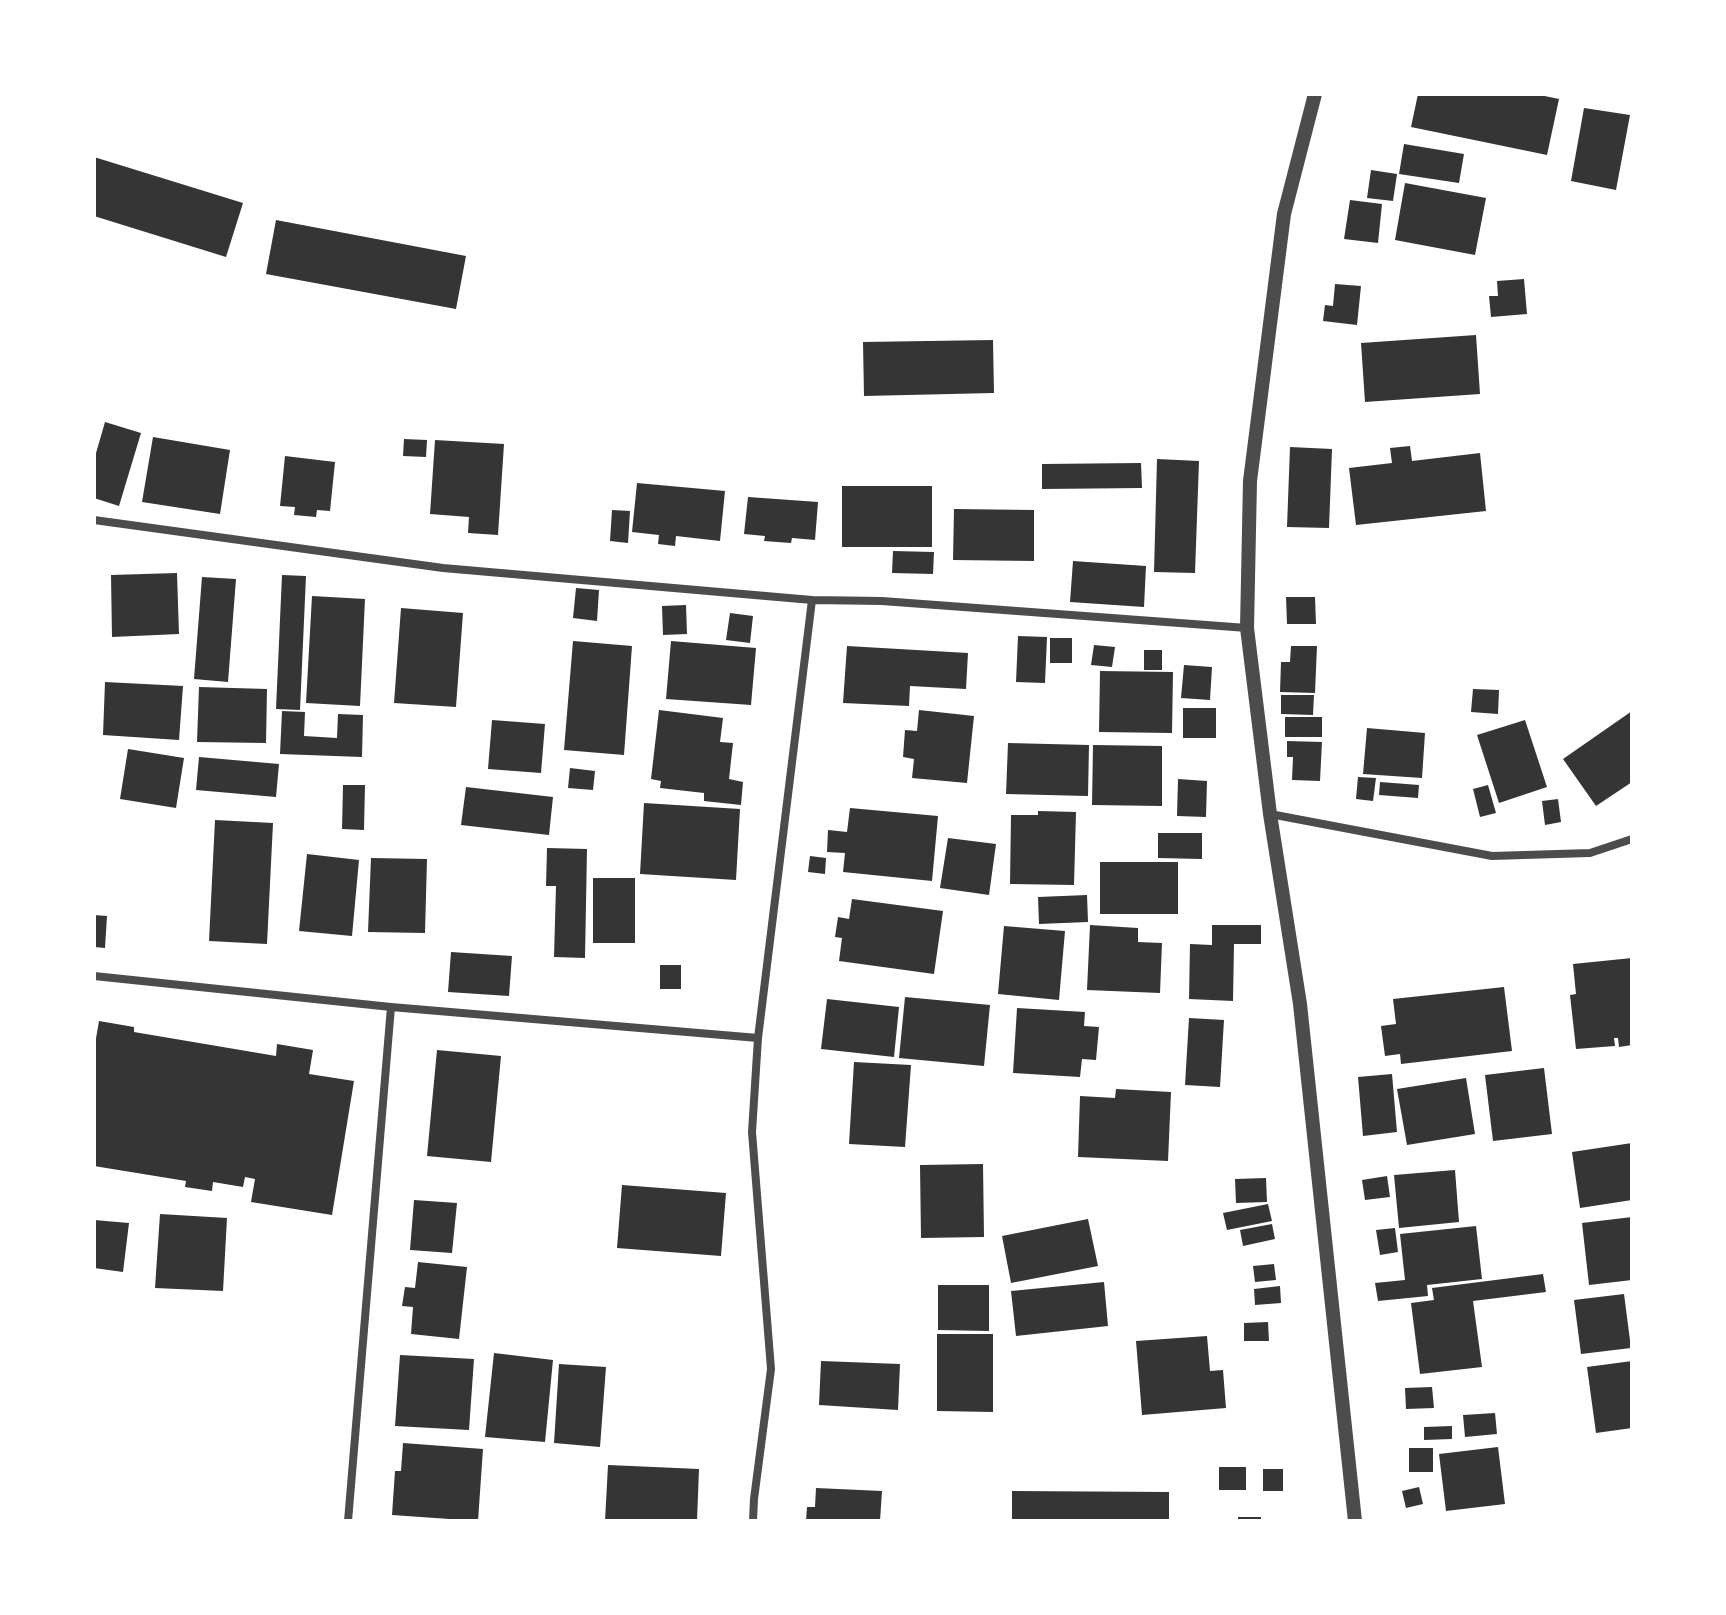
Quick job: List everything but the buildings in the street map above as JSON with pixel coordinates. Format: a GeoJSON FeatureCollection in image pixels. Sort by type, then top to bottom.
{"type":"FeatureCollection","features":[{"type":"Feature","properties":{"kind":"street"},"geometry":{"type":"LineString","coordinates":[[1315,94],[1284,214],[1250,481],[1247,628],[1270,814],[1300,1004],[1355,1521]]}},
{"type":"Feature","properties":{"kind":"street"},"geometry":{"type":"LineString","coordinates":[[94,520],[443,568],[812,600],[882,601],[1247,628]]}},
{"type":"Feature","properties":{"kind":"street"},"geometry":{"type":"LineString","coordinates":[[753,1521],[771,1369],[752,1132],[758,1038],[812,600]]}},
{"type":"Feature","properties":{"kind":"street"},"geometry":{"type":"LineString","coordinates":[[1270,814],[1492,856],[1590,853],[1632,839]]}},
{"type":"Feature","properties":{"kind":"street"},"geometry":{"type":"LineString","coordinates":[[94,976],[391,1007],[758,1038]]}},
{"type":"Feature","properties":{"kind":"street"},"geometry":{"type":"LineString","coordinates":[[348,1520],[391,1007]]}}]}
